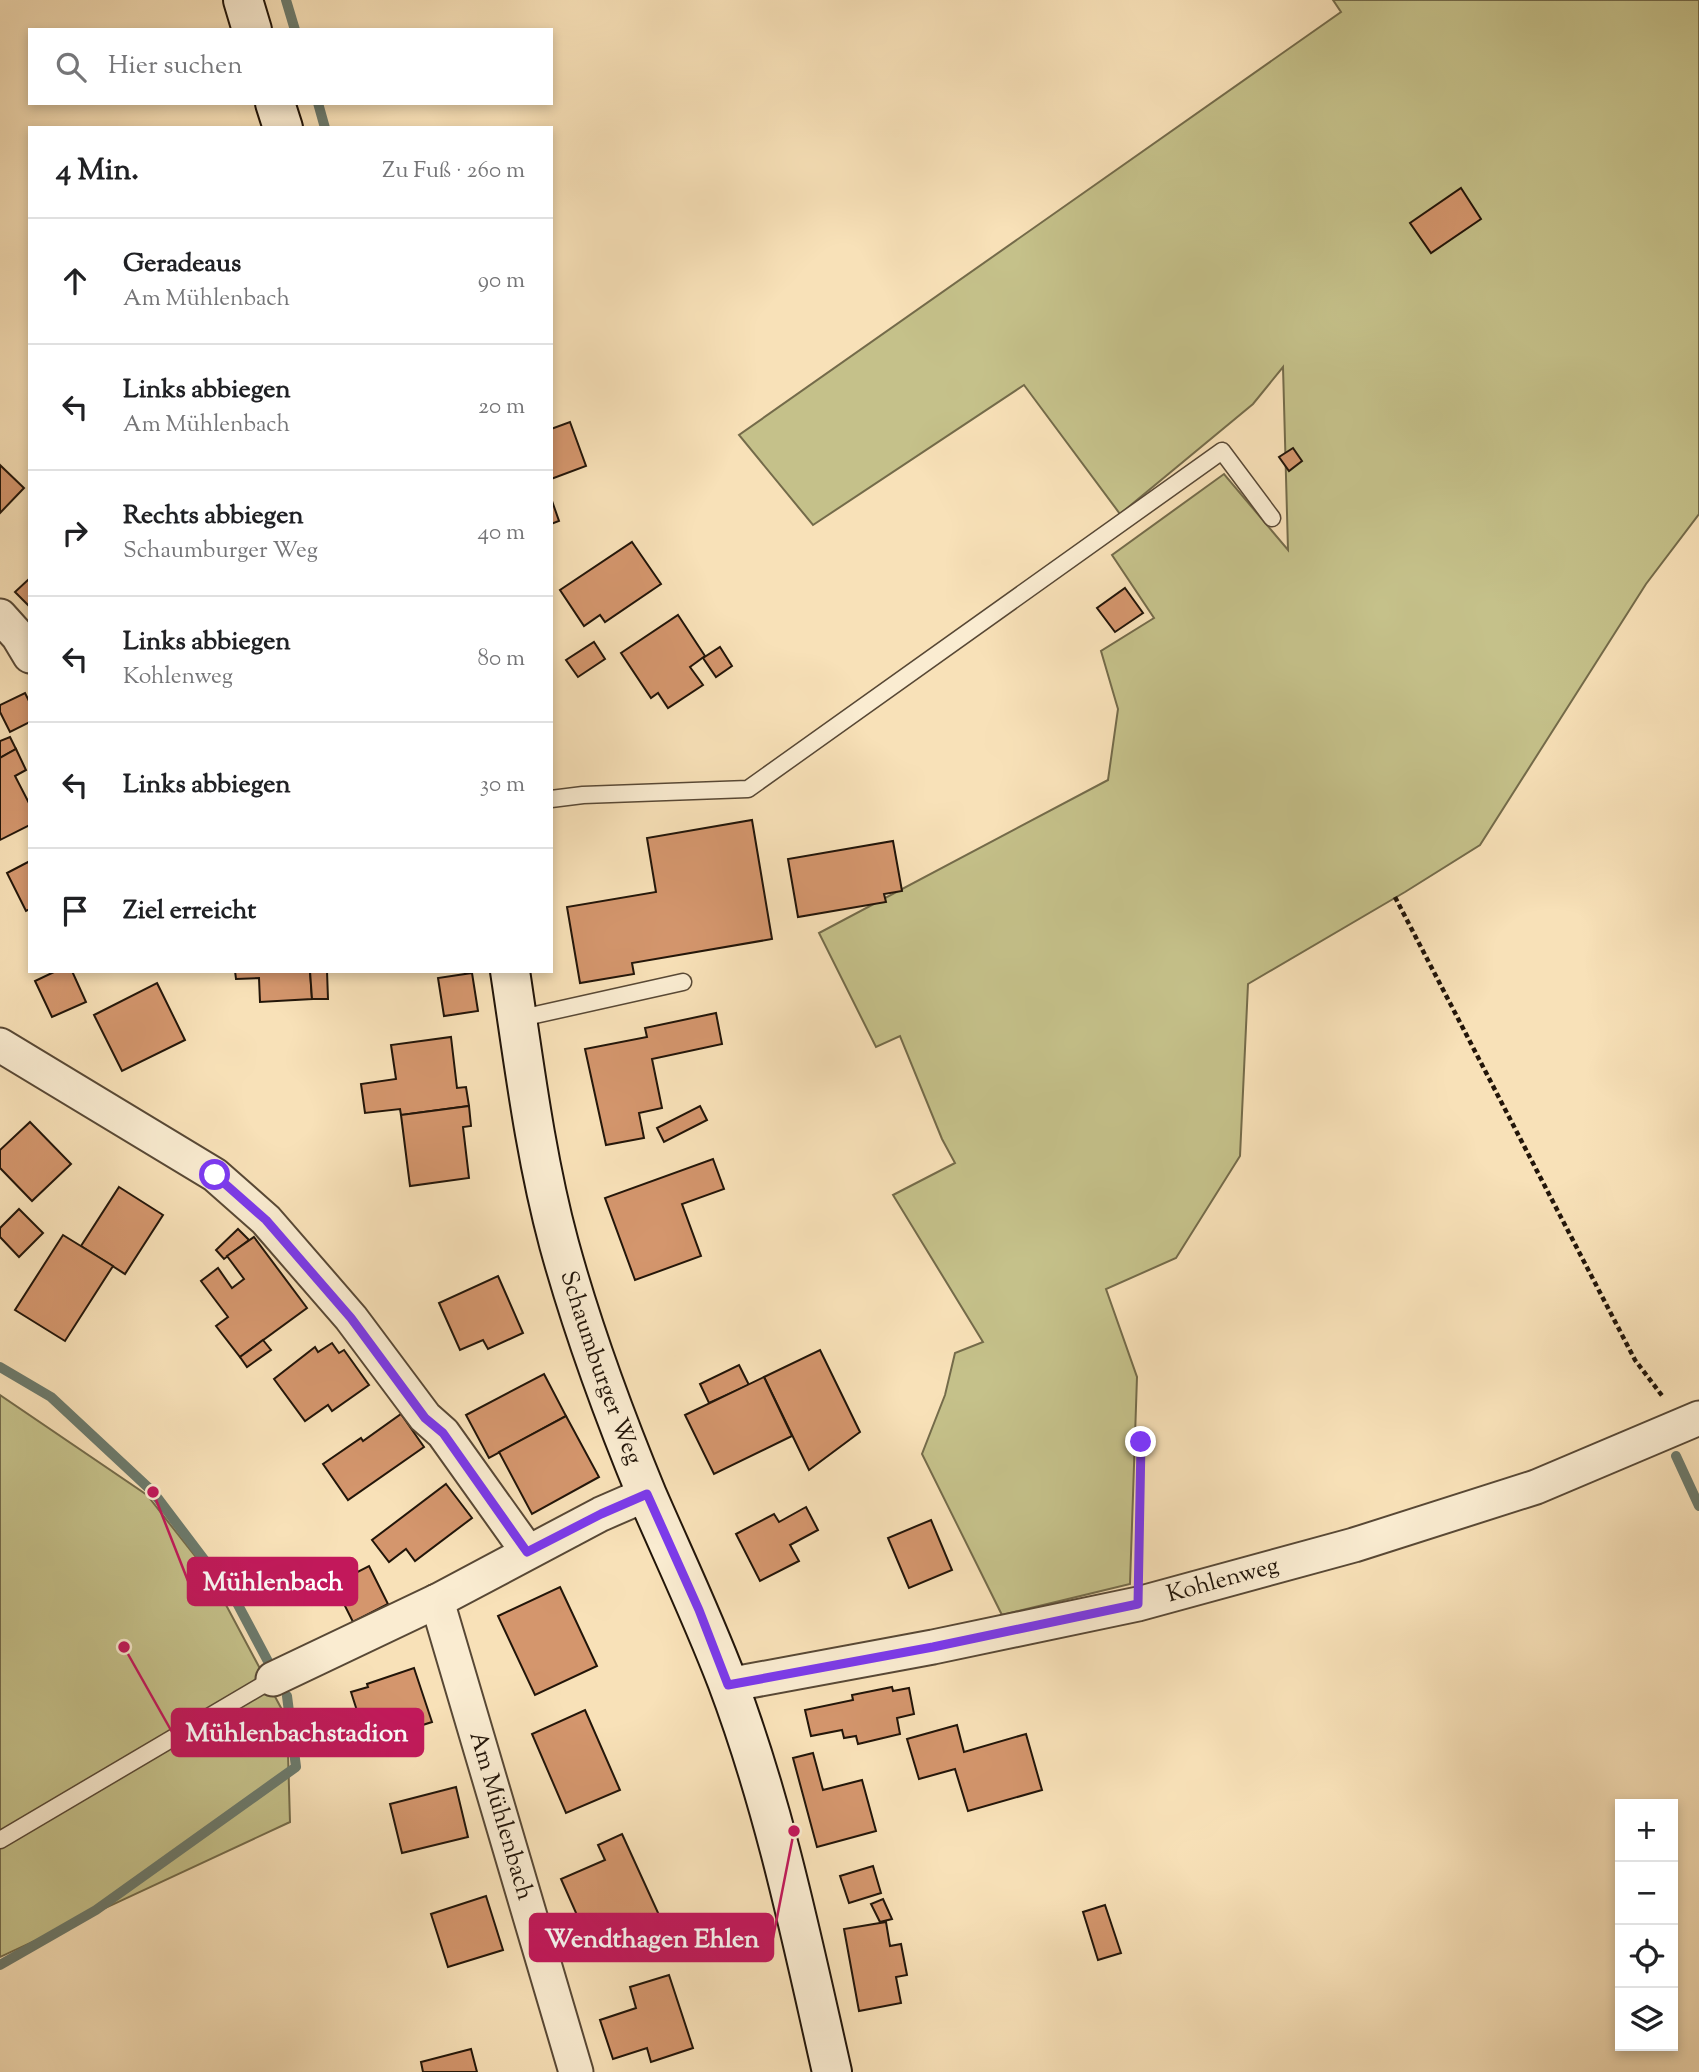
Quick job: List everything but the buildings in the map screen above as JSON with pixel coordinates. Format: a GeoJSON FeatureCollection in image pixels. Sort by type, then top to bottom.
{"type":"FeatureCollection","features":[{"type":"Feature","properties":{"kind":"street"},"geometry":{"type":"LineString","coordinates":[[243,0],[251,28]]}},
{"type":"Feature","properties":{"kind":"street"},"geometry":{"type":"LineString","coordinates":[[276,105],[282,126]]}},
{"type":"Feature","properties":{"kind":"street"},"geometry":{"type":"LineString","coordinates":[[0,615],[28,653]]}},
{"type":"Feature","properties":{"kind":"street","name":"Schaumburger Weg"},"geometry":{"type":"LineString","coordinates":[[510,973],[537,1149],[559,1245],[600,1372],[647,1494],[699,1610],[728,1685],[777,1831],[832,2072]]}},
{"type":"Feature","properties":{"kind":"street"},"geometry":{"type":"LineString","coordinates":[[0,1045],[215,1175],[266,1220],[351,1318],[425,1418],[443,1433],[527,1552]]}},
{"type":"Feature","properties":{"kind":"street","name":"Kohlenweg"},"geometry":{"type":"LineString","coordinates":[[728,1685],[933,1647],[1138,1604],[1354,1545],[1536,1487],[1692,1422]]}},
{"type":"Feature","properties":{"kind":"street"},"geometry":{"type":"LineString","coordinates":[[273,1679],[437,1601],[601,1514],[647,1494]]}},
{"type":"Feature","properties":{"kind":"street","name":"Am Mühlenbach"},"geometry":{"type":"LineString","coordinates":[[437,1601],[576,2072]]}},
{"type":"Feature","properties":{"kind":"lane"},"geometry":{"type":"LineString","coordinates":[[553,799],[583,795],[748,789],[1222,451],[1272,518]]}},
{"type":"Feature","properties":{"kind":"lane"},"geometry":{"type":"LineString","coordinates":[[517,1020],[683,982]]}},
{"type":"Feature","properties":{"kind":"lane"},"geometry":{"type":"LineString","coordinates":[[0,1840],[273,1679]]}},
{"type":"Feature","properties":{"kind":"path"},"geometry":{"type":"LineString","coordinates":[[1395,897],[1635,1360],[1692,1422]]}},
{"type":"Feature","properties":{"kind":"path"},"geometry":{"type":"LineString","coordinates":[[1138,1604],[1141,1442]]}},
{"type":"Feature","properties":{"kind":"shaded area"},"geometry":{"type":"Polygon","coordinates":[[[1333,0],[1699,0],[1699,514],[1646,584],[1480,845],[1248,984],[1240,1156],[1176,1258],[1106,1289],[1137,1377],[1130,1584],[1002,1615],[922,1454],[945,1395],[955,1353],[983,1342],[893,1195],[955,1163],[942,1139],[900,1036],[876,1047],[819,933],[1108,780],[1118,709],[1101,651],[1154,618],[1112,555],[1224,474],[1288,550],[1283,367],[1253,404],[1120,514],[1024,385],[813,525],[739,435],[1341,12],[1333,0]]]}},
{"type":"Feature","properties":{"kind":"shaded area"},"geometry":{"type":"Polygon","coordinates":[[[0,1395],[147,1495],[210,1575],[287,1719],[290,1822],[0,1957],[0,1395]]]}},
{"type":"Feature","properties":{"kind":"waterway"},"geometry":{"type":"LineString","coordinates":[[286,0],[294,28]]}},
{"type":"Feature","properties":{"kind":"waterway"},"geometry":{"type":"LineString","coordinates":[[319,105],[324,126]]}},
{"type":"Feature","properties":{"kind":"waterway"},"geometry":{"type":"LineString","coordinates":[[0,1367],[51,1397],[153,1492],[237,1603],[271,1667]]}},
{"type":"Feature","properties":{"kind":"waterway"},"geometry":{"type":"LineString","coordinates":[[1676,1456],[1699,1506]]}},
{"type":"Feature","properties":{"kind":"waterway"},"geometry":{"type":"LineString","coordinates":[[0,1965],[96,1910],[296,1767],[287,1696]]}},
{"type":"Feature","properties":{"kind":"place","name":"Mühlenbach"},"geometry":{"type":"Point","coordinates":[153,1492]}},
{"type":"Feature","properties":{"kind":"place","name":"Mühlenbachstadion"},"geometry":{"type":"Point","coordinates":[124,1647]}},
{"type":"Feature","properties":{"kind":"place","name":"Wendthagen Ehlen"},"geometry":{"type":"Point","coordinates":[794,1831]}},
{"type":"Feature","properties":{"kind":"route"},"geometry":{"type":"LineString","coordinates":[[215,1175],[266,1220],[351,1318],[425,1418],[443,1433],[527,1552],[647,1494],[699,1610],[728,1685],[933,1647],[1138,1604],[1141,1442]]}}]}
